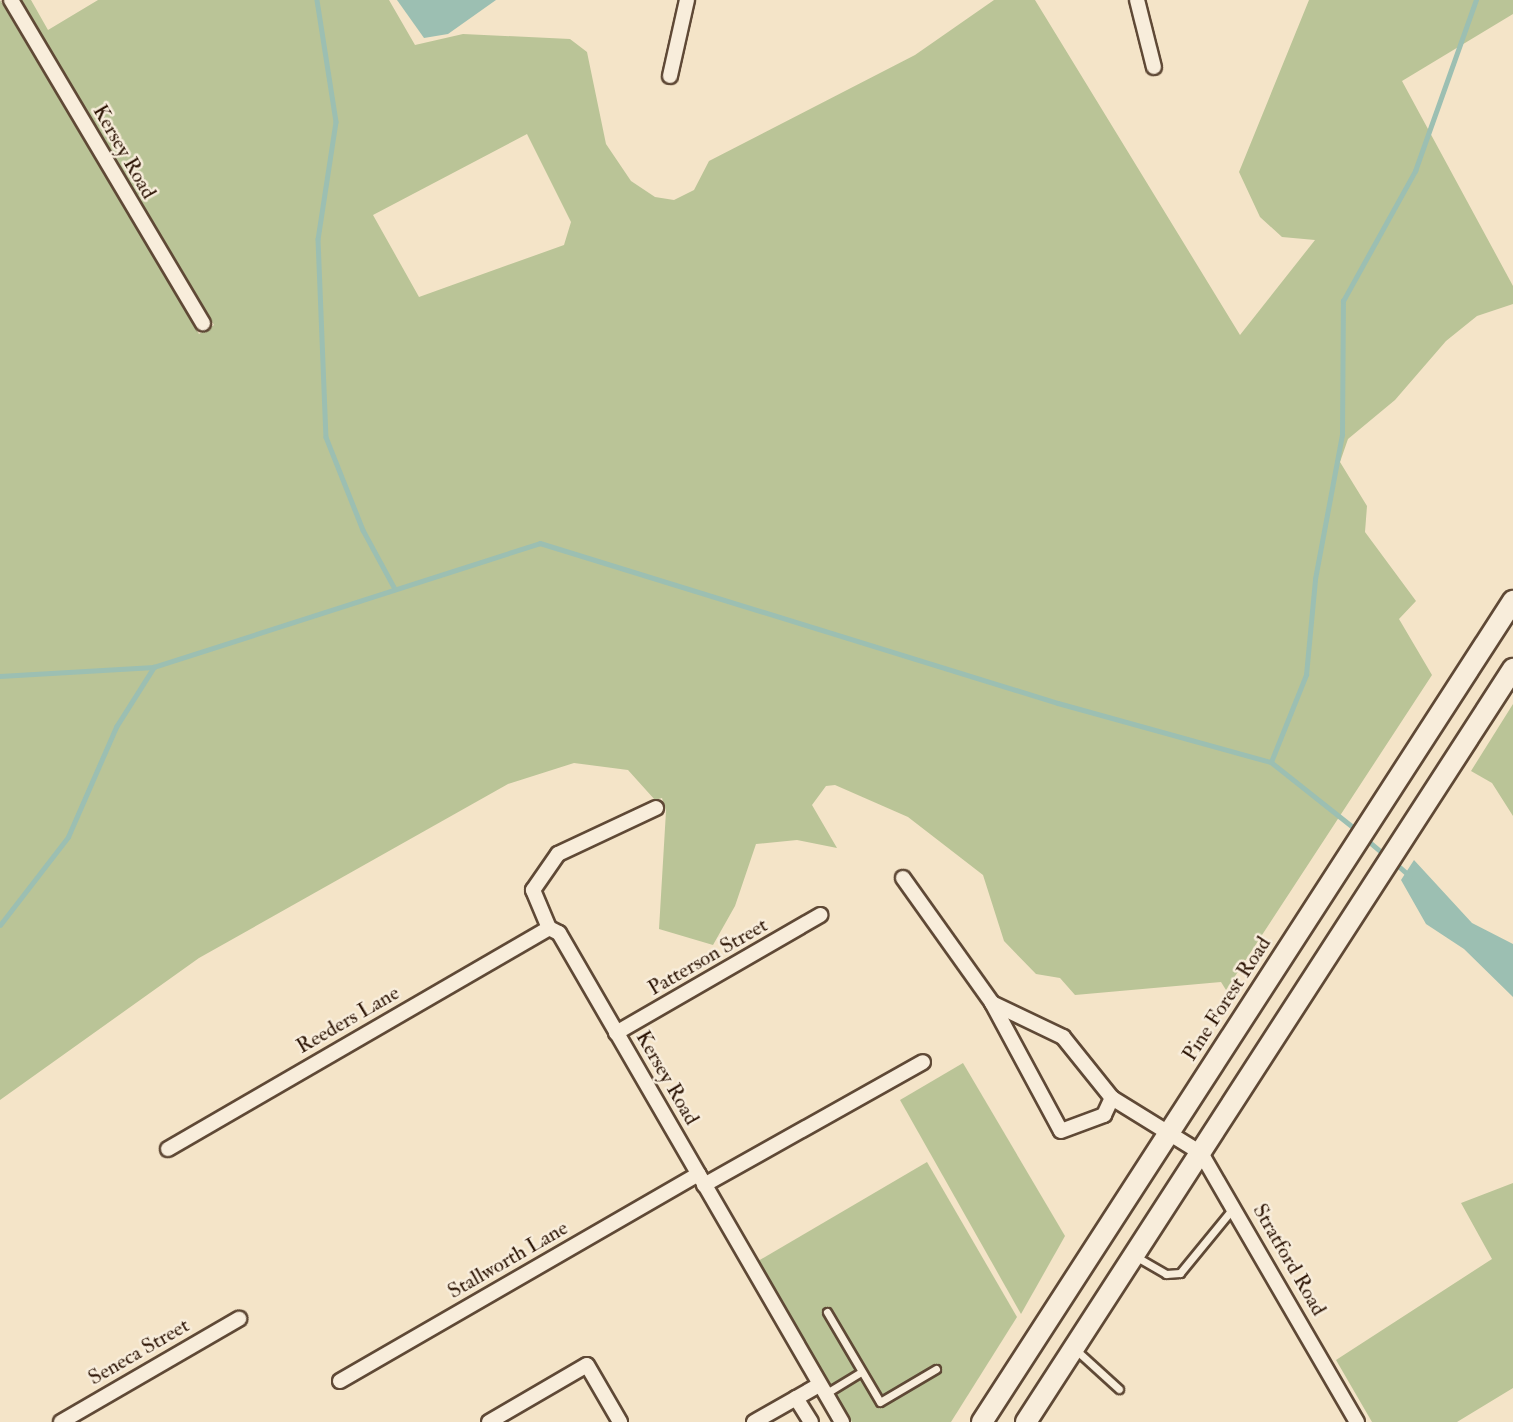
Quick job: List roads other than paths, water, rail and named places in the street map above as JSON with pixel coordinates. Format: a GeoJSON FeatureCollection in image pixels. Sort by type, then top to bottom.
{"type":"FeatureCollection","features":[{"type":"Feature","properties":{"kind":"main road","name":"Pine Forest Road"},"geometry":{"type":"LineString","coordinates":[[982,1422],[1513,602]]}},
{"type":"Feature","properties":{"kind":"main road"},"geometry":{"type":"LineString","coordinates":[[1026,1422],[1513,669]]}},
{"type":"Feature","properties":{"kind":"street","name":"Kersey Road"},"geometry":{"type":"LineString","coordinates":[[12,0],[202,323]]}},
{"type":"Feature","properties":{"kind":"street"},"geometry":{"type":"LineString","coordinates":[[670,76],[687,0]]}},
{"type":"Feature","properties":{"kind":"street"},"geometry":{"type":"LineString","coordinates":[[1137,0],[1154,67]]}},
{"type":"Feature","properties":{"kind":"street","name":"Kersey Road"},"geometry":{"type":"LineString","coordinates":[[656,808],[558,854],[533,890],[549,928],[559,933],[842,1422]]}},
{"type":"Feature","properties":{"kind":"street"},"geometry":{"type":"LineString","coordinates":[[903,878],[992,1003],[1061,1131],[1104,1115],[1112,1098]]}},
{"type":"Feature","properties":{"kind":"street","name":"Patterson Street"},"geometry":{"type":"LineString","coordinates":[[616,1034],[820,915]]}},
{"type":"Feature","properties":{"kind":"street","name":"Reeders Lane"},"geometry":{"type":"LineString","coordinates":[[168,1149],[549,928]]}},
{"type":"Feature","properties":{"kind":"street","name":"Stratford Road"},"geometry":{"type":"LineString","coordinates":[[992,1003],[1062,1037],[1112,1098],[1201,1153],[1357,1422]]}},
{"type":"Feature","properties":{"kind":"street","name":"Stallworth Lane"},"geometry":{"type":"LineString","coordinates":[[340,1381],[701,1179],[922,1062]]}},
{"type":"Feature","properties":{"kind":"street","name":"Seneca Street"},"geometry":{"type":"LineString","coordinates":[[61,1422],[239,1319]]}},
{"type":"Feature","properties":{"kind":"street"},"geometry":{"type":"LineString","coordinates":[[489,1422],[586,1365],[620,1422]]}},
{"type":"Feature","properties":{"kind":"street"},"geometry":{"type":"LineString","coordinates":[[754,1422],[796,1398],[822,1389]]}},
{"type":"Feature","properties":{"kind":"street"},"geometry":{"type":"LineString","coordinates":[[796,1398],[811,1422]]}},
{"type":"Feature","properties":{"kind":"lane"},"geometry":{"type":"LineString","coordinates":[[1134,1256],[1166,1274],[1180,1273],[1234,1208]]}},
{"type":"Feature","properties":{"kind":"lane"},"geometry":{"type":"LineString","coordinates":[[827,1312],[880,1402],[936,1369]]}},
{"type":"Feature","properties":{"kind":"lane"},"geometry":{"type":"LineString","coordinates":[[1074,1348],[1119,1389]]}},
{"type":"Feature","properties":{"kind":"lane"},"geometry":{"type":"LineString","coordinates":[[822,1389],[861,1372]]}},
{"type":"Feature","properties":{"kind":"waterway"},"geometry":{"type":"LineString","coordinates":[[317,0],[336,122],[318,239],[326,437],[363,530],[394,587]]}},
{"type":"Feature","properties":{"kind":"waterway"},"geometry":{"type":"LineString","coordinates":[[1271,762],[1306,675],[1315,579],[1342,435],[1343,301],[1415,171],[1476,0]]}},
{"type":"Feature","properties":{"kind":"waterway"},"geometry":{"type":"LineString","coordinates":[[0,676],[154,667],[540,543],[1058,703],[1271,762],[1358,831]]}},
{"type":"Feature","properties":{"kind":"waterway"},"geometry":{"type":"LineString","coordinates":[[0,925],[68,837],[116,727],[154,667]]}},
{"type":"Feature","properties":{"kind":"waterway"},"geometry":{"type":"LineString","coordinates":[[1366,839],[1385,855]]}},
{"type":"Feature","properties":{"kind":"waterway"},"geometry":{"type":"LineString","coordinates":[[1394,862],[1410,876]]}}]}
